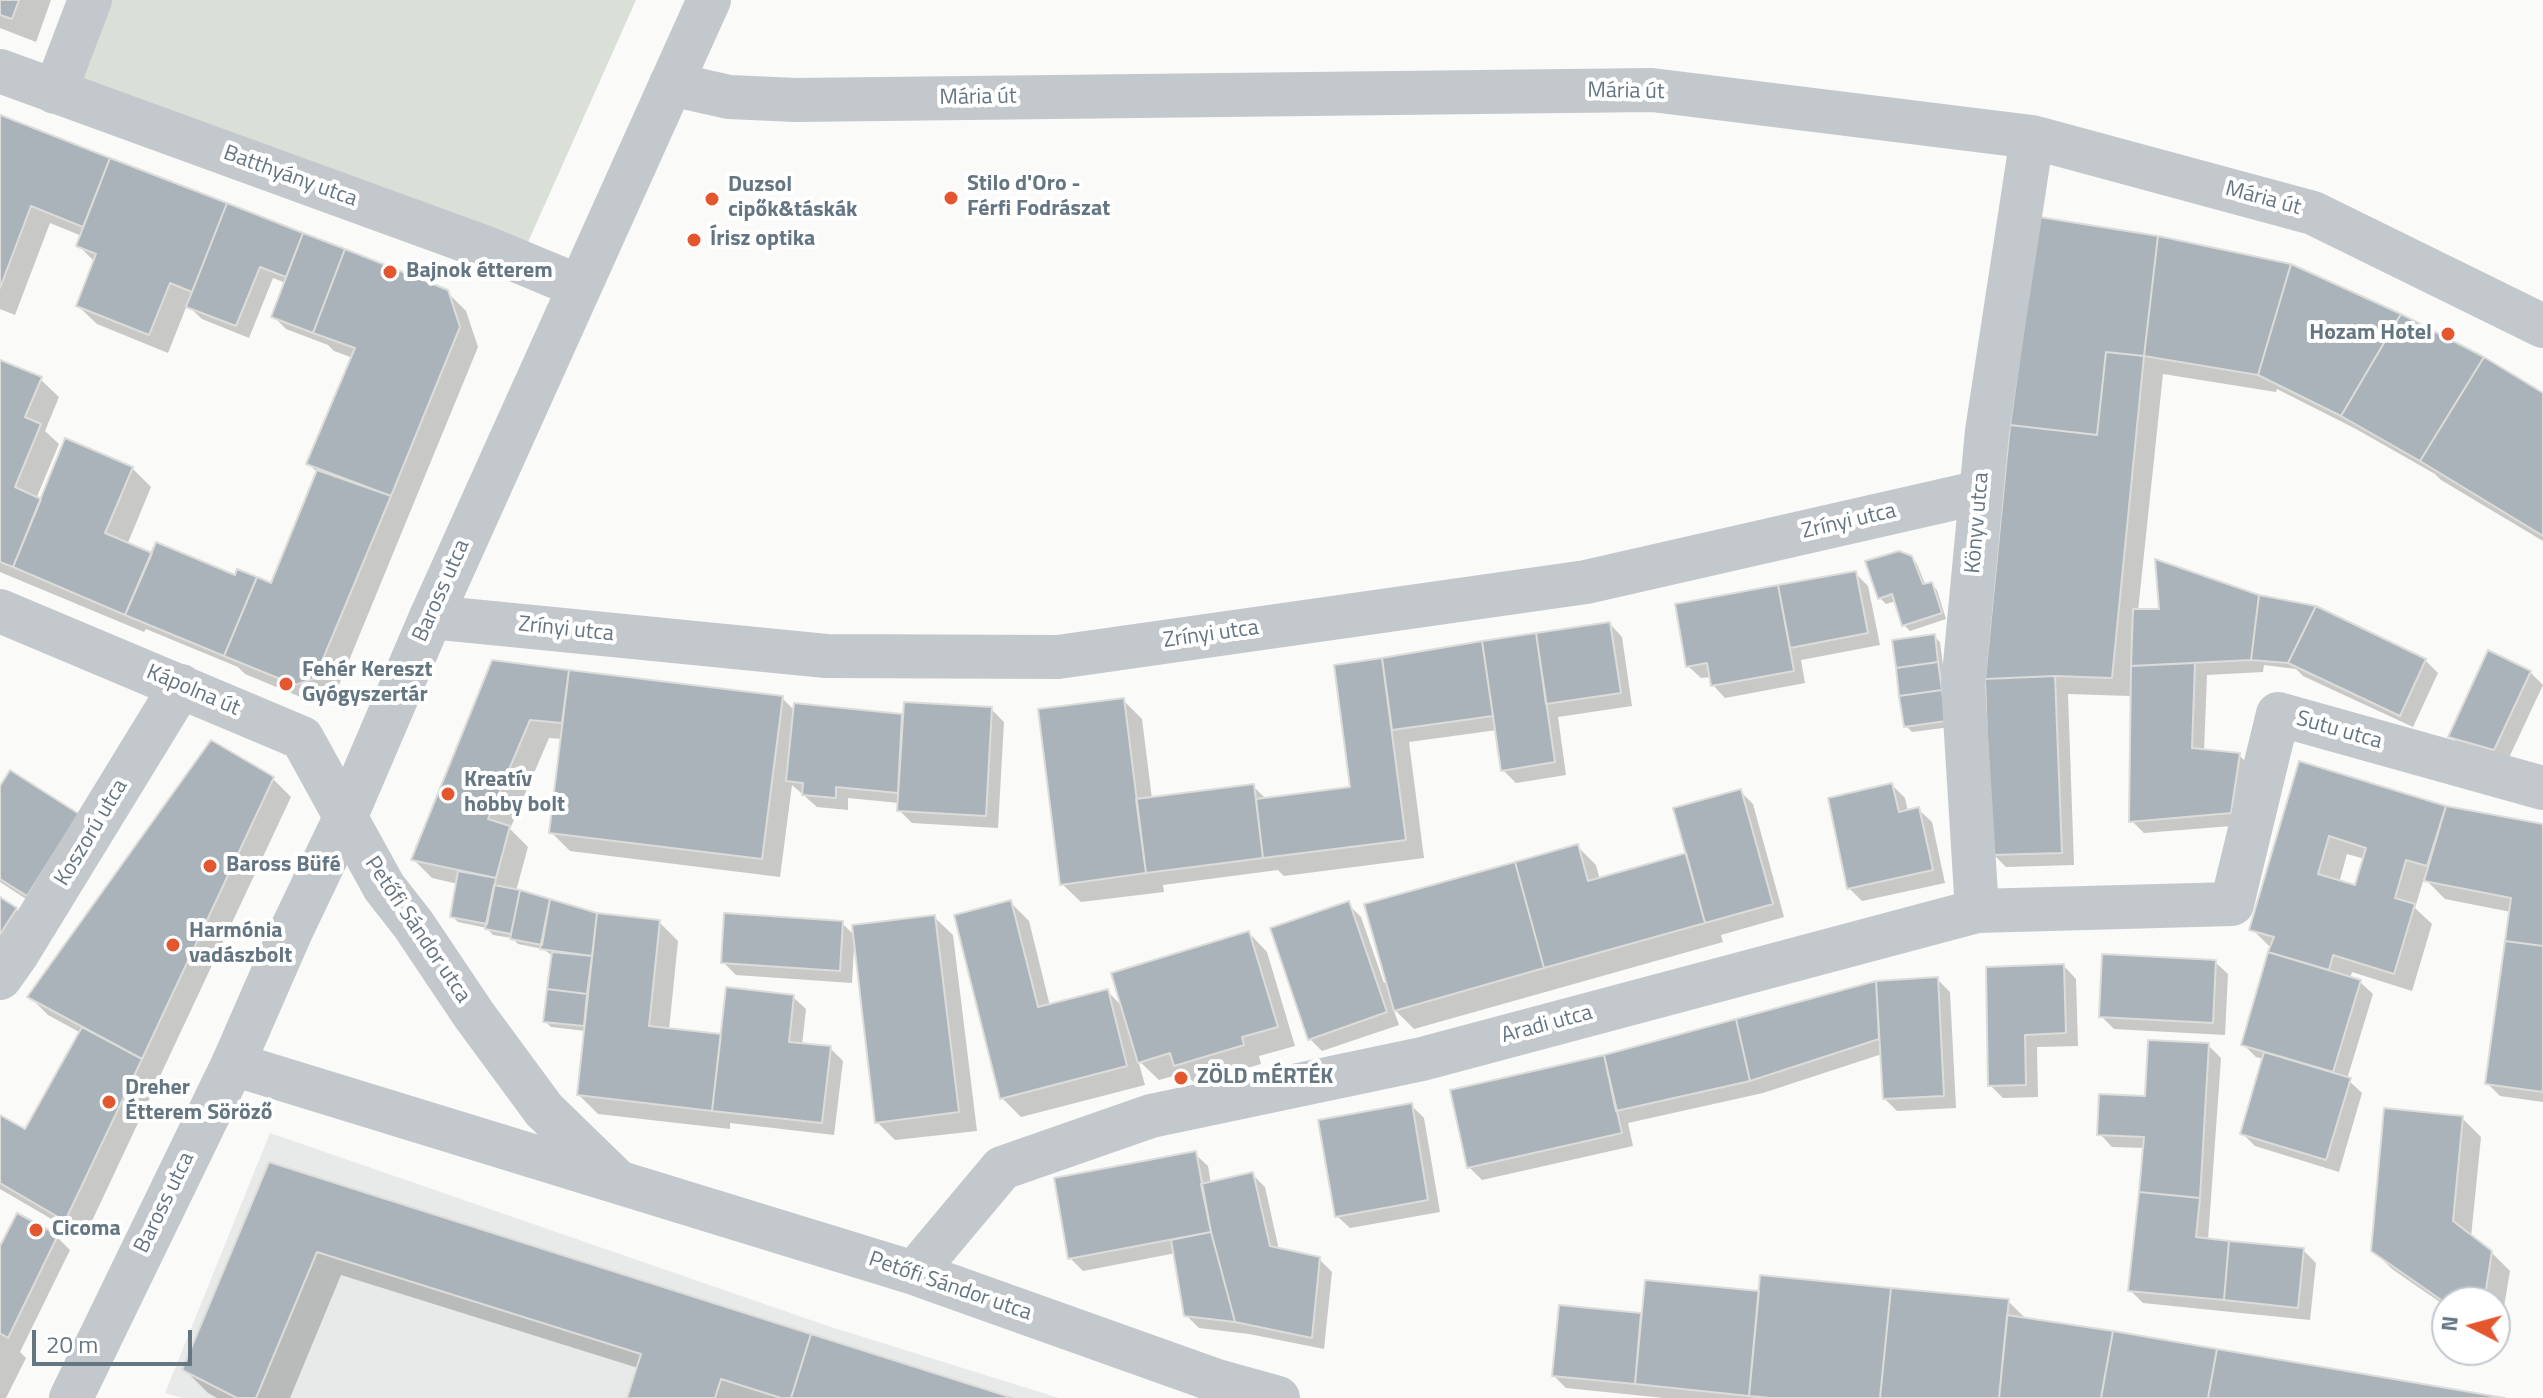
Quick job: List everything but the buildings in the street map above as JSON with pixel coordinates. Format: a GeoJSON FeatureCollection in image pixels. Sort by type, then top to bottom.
{"type":"FeatureCollection","features":[{"type":"Feature","properties":{"kind":"street"},"geometry":{"type":"LineString","coordinates":[[55,92],[90,0]]}},
{"type":"Feature","properties":{"kind":"street","name":"Baross utca"},"geometry":{"type":"LineString","coordinates":[[71,1398],[233,1064],[345,818],[578,286],[709,0]]}},
{"type":"Feature","properties":{"kind":"street","name":"Batthyány utca"},"geometry":{"type":"LineString","coordinates":[[0,71],[489,249],[578,286]]}},
{"type":"Feature","properties":{"kind":"street","name":"Mária út"},"geometry":{"type":"LineString","coordinates":[[671,84],[729,97],[796,100],[1652,90],[2032,137],[2313,213],[2543,326]]}},
{"type":"Feature","properties":{"kind":"street","name":"Könyv utca"},"geometry":{"type":"LineString","coordinates":[[1977,911],[1963,685],[1987,431],[2032,137]]}},
{"type":"Feature","properties":{"kind":"street","name":"Zrínyi utca"},"geometry":{"type":"LineString","coordinates":[[431,617],[826,656],[1058,657],[1586,582],[1981,492]]}},
{"type":"Feature","properties":{"kind":"street","name":"Kápolna út"},"geometry":{"type":"LineString","coordinates":[[0,611],[302,738],[345,818]]}},
{"type":"Feature","properties":{"kind":"street","name":"Koszorú utca"},"geometry":{"type":"LineString","coordinates":[[0,978],[181,686]]}},
{"type":"Feature","properties":{"kind":"street","name":"Sutu utca"},"geometry":{"type":"LineString","coordinates":[[2232,904],[2278,714],[2543,788]]}},
{"type":"Feature","properties":{"kind":"street","name":"Petőfi Sándor utca"},"geometry":{"type":"LineString","coordinates":[[345,818],[384,887],[544,1110],[619,1184]]}},
{"type":"Feature","properties":{"kind":"street","name":"Aradi utca"},"geometry":{"type":"LineString","coordinates":[[914,1273],[1002,1168],[1151,1116],[1422,1059],[1977,911],[2232,904]]}},
{"type":"Feature","properties":{"kind":"street","name":"Petőfi Sándor utca"},"geometry":{"type":"LineString","coordinates":[[233,1064],[914,1273],[1217,1381],[1278,1398]]}},
{"type":"Feature","properties":{"kind":"shaded area"},"geometry":{"type":"Polygon","coordinates":[[[90,0],[636,0],[520,260],[55,92],[90,0]]]}},
{"type":"Feature","properties":{"kind":"shaded area"},"geometry":{"type":"Polygon","coordinates":[[[270,1133],[828,1326],[1059,1398],[182,1398],[165,1393],[270,1133]]]}},
{"type":"Feature","properties":{"kind":"place","name":"Stilo d'Oro - Férfi Fodrászat"},"geometry":{"type":"Point","coordinates":[951,198]}},
{"type":"Feature","properties":{"kind":"place","name":"Duzsol cipők&táskák"},"geometry":{"type":"Point","coordinates":[712,199]}},
{"type":"Feature","properties":{"kind":"place","name":"Írisz optika"},"geometry":{"type":"Point","coordinates":[694,240]}},
{"type":"Feature","properties":{"kind":"place","name":"Bajnok étterem"},"geometry":{"type":"Point","coordinates":[390,272]}},
{"type":"Feature","properties":{"kind":"place","name":"Hozam Hotel"},"geometry":{"type":"Point","coordinates":[2448,334]}},
{"type":"Feature","properties":{"kind":"place","name":"Fehér Kereszt Gyógyszertár"},"geometry":{"type":"Point","coordinates":[286,684]}},
{"type":"Feature","properties":{"kind":"place","name":"Kreatív hobby bolt"},"geometry":{"type":"Point","coordinates":[448,794]}},
{"type":"Feature","properties":{"kind":"place","name":"Baross Büfé"},"geometry":{"type":"Point","coordinates":[210,866]}},
{"type":"Feature","properties":{"kind":"place","name":"Harmónia vadászbolt"},"geometry":{"type":"Point","coordinates":[173,945]}},
{"type":"Feature","properties":{"kind":"place","name":"ZÖLD mÉRTÉK"},"geometry":{"type":"Point","coordinates":[1181,1078]}},
{"type":"Feature","properties":{"kind":"place","name":"Dreher Étterem Söröző"},"geometry":{"type":"Point","coordinates":[109,1102]}},
{"type":"Feature","properties":{"kind":"place","name":"Cicoma"},"geometry":{"type":"Point","coordinates":[36,1230]}}]}
